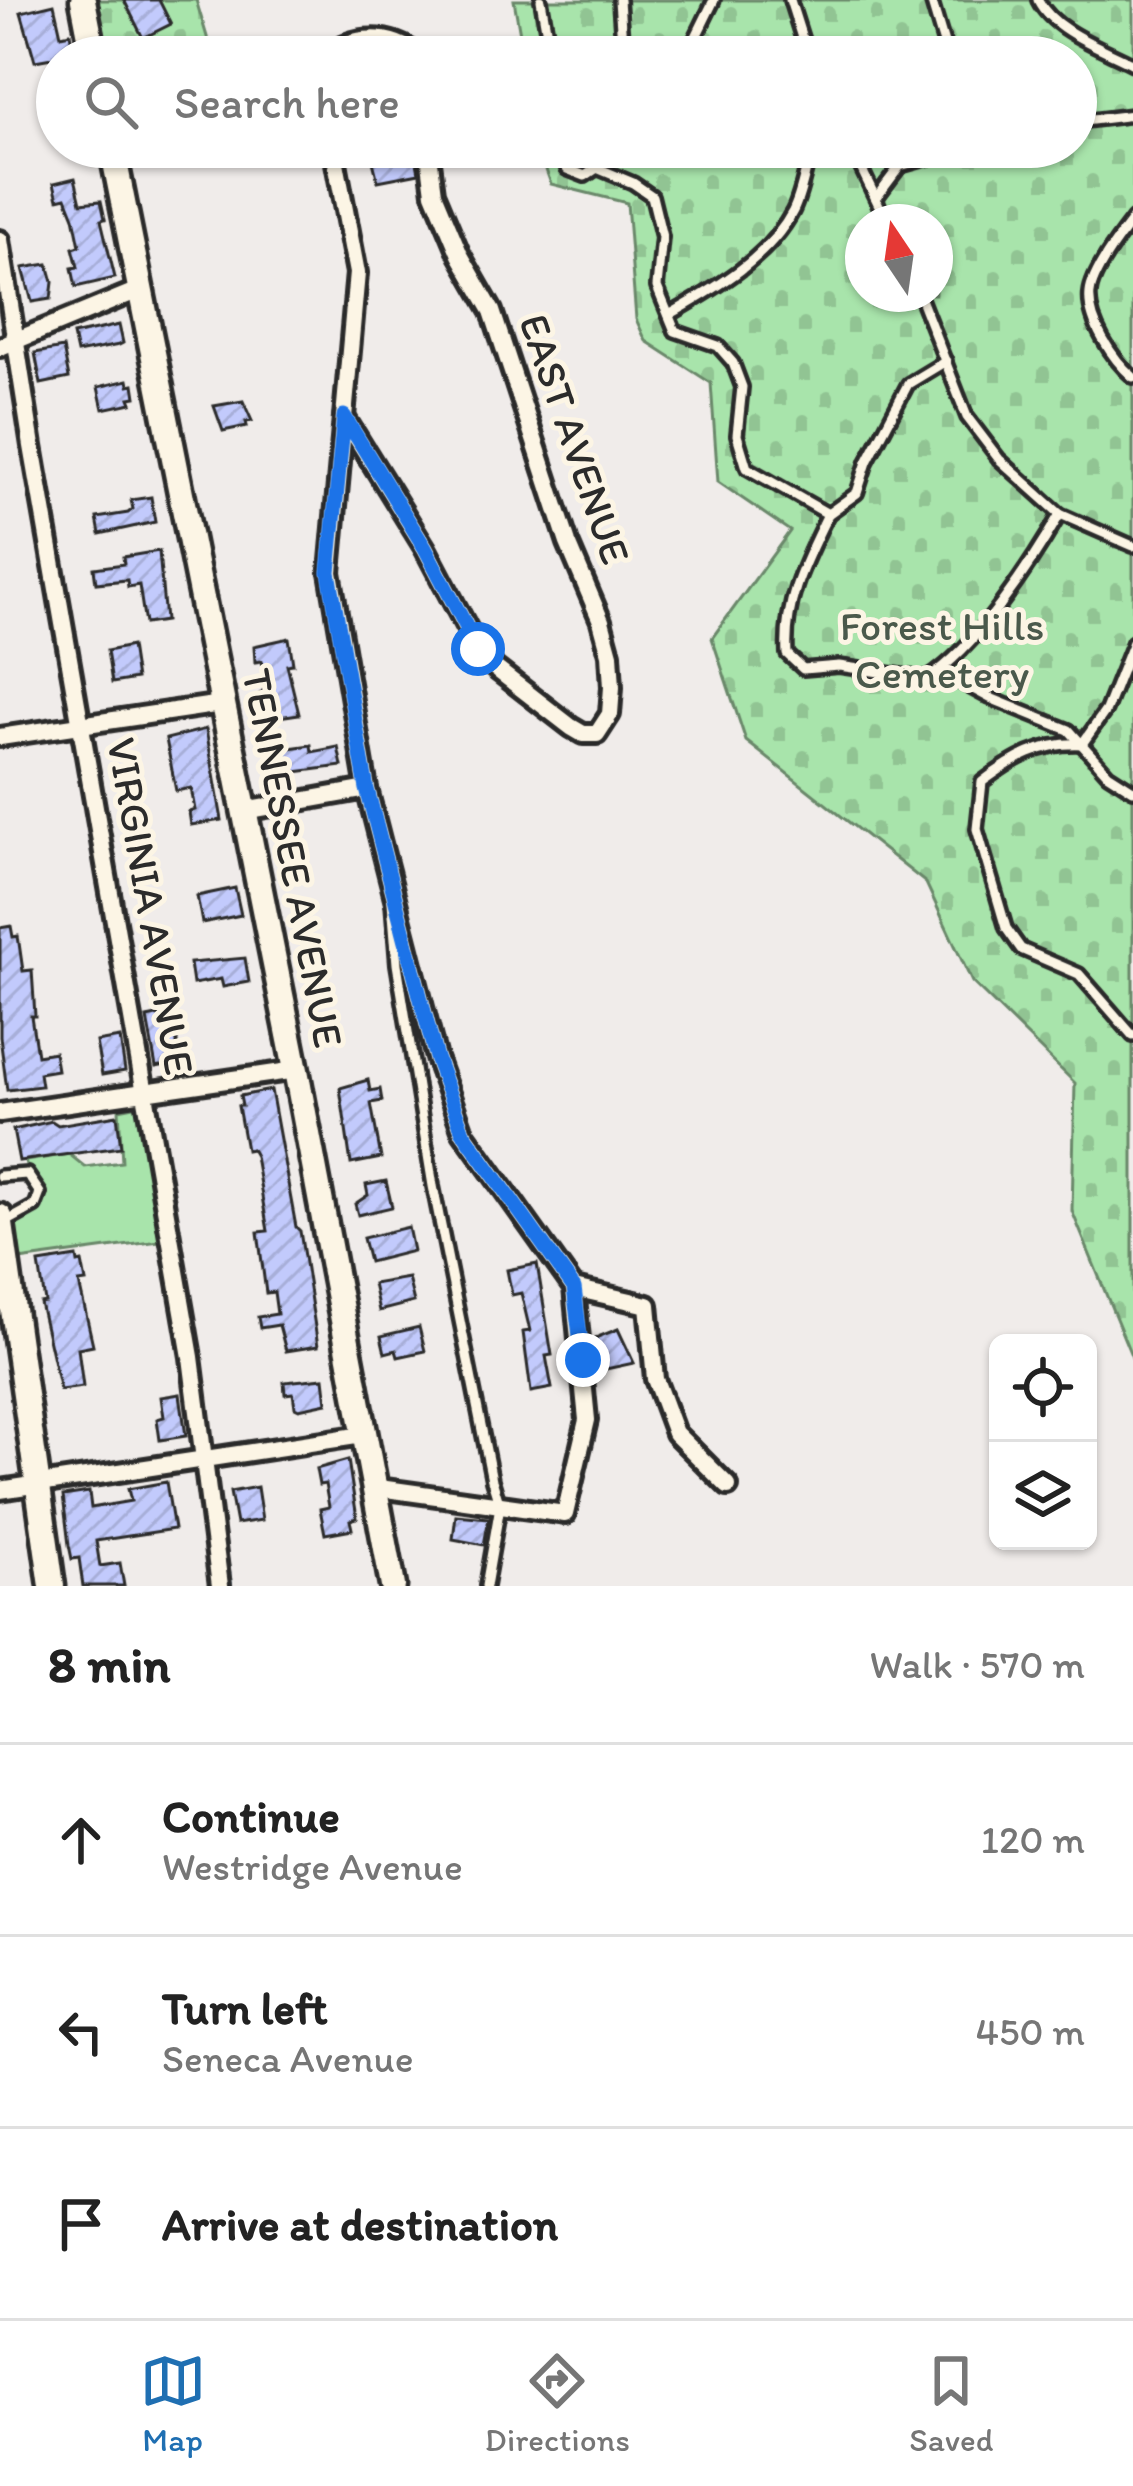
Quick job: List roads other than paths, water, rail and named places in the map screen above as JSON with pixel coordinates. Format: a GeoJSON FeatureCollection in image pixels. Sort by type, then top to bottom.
{"type":"FeatureCollection","features":[{"type":"Feature","properties":{"kind":"street"},"geometry":{"type":"LineString","coordinates":[[83,0],[90,36]]}},
{"type":"Feature","properties":{"kind":"street","name":"TENNESSEE AVENUE"},"geometry":{"type":"LineString","coordinates":[[116,168],[296,1070],[393,1586]]}},
{"type":"Feature","properties":{"kind":"street"},"geometry":{"type":"LineString","coordinates":[[337,168],[357,273],[329,572],[367,789],[436,1058],[463,1132],[574,1288],[587,1420],[565,1514],[372,1486]]}},
{"type":"Feature","properties":{"kind":"street","name":"EAST AVENUE"},"geometry":{"type":"LineString","coordinates":[[344,416],[425,548],[478,649],[495,668],[571,727],[597,734],[610,715],[610,654],[594,601],[568,543],[492,311],[460,255],[434,193],[431,168]]}},
{"type":"Feature","properties":{"kind":"street","name":"VIRGINIA AVENUE"},"geometry":{"type":"LineString","coordinates":[[0,239],[9,343],[32,446],[147,1093],[220,1586]]}},
{"type":"Feature","properties":{"kind":"street"},"geometry":{"type":"LineString","coordinates":[[9,343],[140,289]]}},
{"type":"Feature","properties":{"kind":"street"},"geometry":{"type":"LineString","coordinates":[[0,737],[221,704]]}},
{"type":"Feature","properties":{"kind":"street"},"geometry":{"type":"LineString","coordinates":[[244,812],[367,789]]}},
{"type":"Feature","properties":{"kind":"street"},"geometry":{"type":"LineString","coordinates":[[0,1113],[296,1070]]}},
{"type":"Feature","properties":{"kind":"street"},"geometry":{"type":"LineString","coordinates":[[1,1221],[52,1586]]}},
{"type":"Feature","properties":{"kind":"street"},"geometry":{"type":"LineString","coordinates":[[574,1288],[648,1305],[656,1379],[675,1432],[728,1486]]}},
{"type":"Feature","properties":{"kind":"street"},"geometry":{"type":"LineString","coordinates":[[0,1490],[363,1435]]}},
{"type":"Feature","properties":{"kind":"lane"},"geometry":{"type":"LineString","coordinates":[[541,0],[547,36]]}},
{"type":"Feature","properties":{"kind":"lane"},"geometry":{"type":"LineString","coordinates":[[619,0],[622,36]]}},
{"type":"Feature","properties":{"kind":"lane"},"geometry":{"type":"LineString","coordinates":[[696,36],[714,0]]}},
{"type":"Feature","properties":{"kind":"lane"},"geometry":{"type":"LineString","coordinates":[[790,0],[801,36]]}},
{"type":"Feature","properties":{"kind":"lane"},"geometry":{"type":"LineString","coordinates":[[931,0],[942,36]]}},
{"type":"Feature","properties":{"kind":"lane"},"geometry":{"type":"LineString","coordinates":[[1038,0],[1043,11],[1079,36]]}},
{"type":"Feature","properties":{"kind":"lane"},"geometry":{"type":"LineString","coordinates":[[1097,45],[1133,64]]}},
{"type":"Feature","properties":{"kind":"lane"},"geometry":{"type":"LineString","coordinates":[[1097,119],[1133,115]]}},
{"type":"Feature","properties":{"kind":"lane"},"geometry":{"type":"LineString","coordinates":[[568,168],[585,176],[597,168],[652,196],[662,237],[657,287],[675,331],[718,346],[733,364],[742,387],[737,436],[747,468],[828,514]]}},
{"type":"Feature","properties":{"kind":"lane"},"geometry":{"type":"LineString","coordinates":[[669,315],[757,257],[795,208],[805,168]]}},
{"type":"Feature","properties":{"kind":"lane"},"geometry":{"type":"LineString","coordinates":[[862,168],[879,204]]}},
{"type":"Feature","properties":{"kind":"lane"},"geometry":{"type":"LineString","coordinates":[[876,198],[898,168]]}},
{"type":"Feature","properties":{"kind":"lane"},"geometry":{"type":"LineString","coordinates":[[1133,219],[1114,243],[1090,292],[1094,318],[1118,364],[1133,376]]}},
{"type":"Feature","properties":{"kind":"lane"},"geometry":{"type":"LineString","coordinates":[[926,312],[967,417],[999,459],[1060,514],[1133,546]]}},
{"type":"Feature","properties":{"kind":"lane"},"geometry":{"type":"LineString","coordinates":[[946,361],[908,384],[867,462],[857,493],[828,514],[801,569],[785,618],[787,654],[803,668],[839,666],[927,680],[953,663],[1030,566],[1060,514]]}},
{"type":"Feature","properties":{"kind":"lane"},"geometry":{"type":"LineString","coordinates":[[1082,744],[1106,710],[1133,642]]}},
{"type":"Feature","properties":{"kind":"lane"},"geometry":{"type":"LineString","coordinates":[[940,671],[990,698],[1069,730],[1108,774],[1133,790]]}},
{"type":"Feature","properties":{"kind":"lane"},"geometry":{"type":"LineString","coordinates":[[1082,744],[1055,742],[1016,757],[982,782],[977,829],[1006,928],[1021,949],[1079,974],[1133,1036]]}},
{"type":"Feature","properties":{"kind":"lane"},"geometry":{"type":"LineString","coordinates":[[393,891],[390,916],[433,1186],[500,1506],[486,1586]]}},
{"type":"Feature","properties":{"kind":"lane"},"geometry":{"type":"LineString","coordinates":[[0,1176],[27,1174],[40,1193],[35,1206],[1,1221]]}},
{"type":"Feature","properties":{"kind":"waterway"},"geometry":{"type":"LineString","coordinates":[[214,1471],[231,1586]]}},
{"type":"Feature","properties":{"kind":"park label","name":"Forest Hills Cemetery"},"geometry":{"type":"Point","coordinates":[942,649]}}]}
